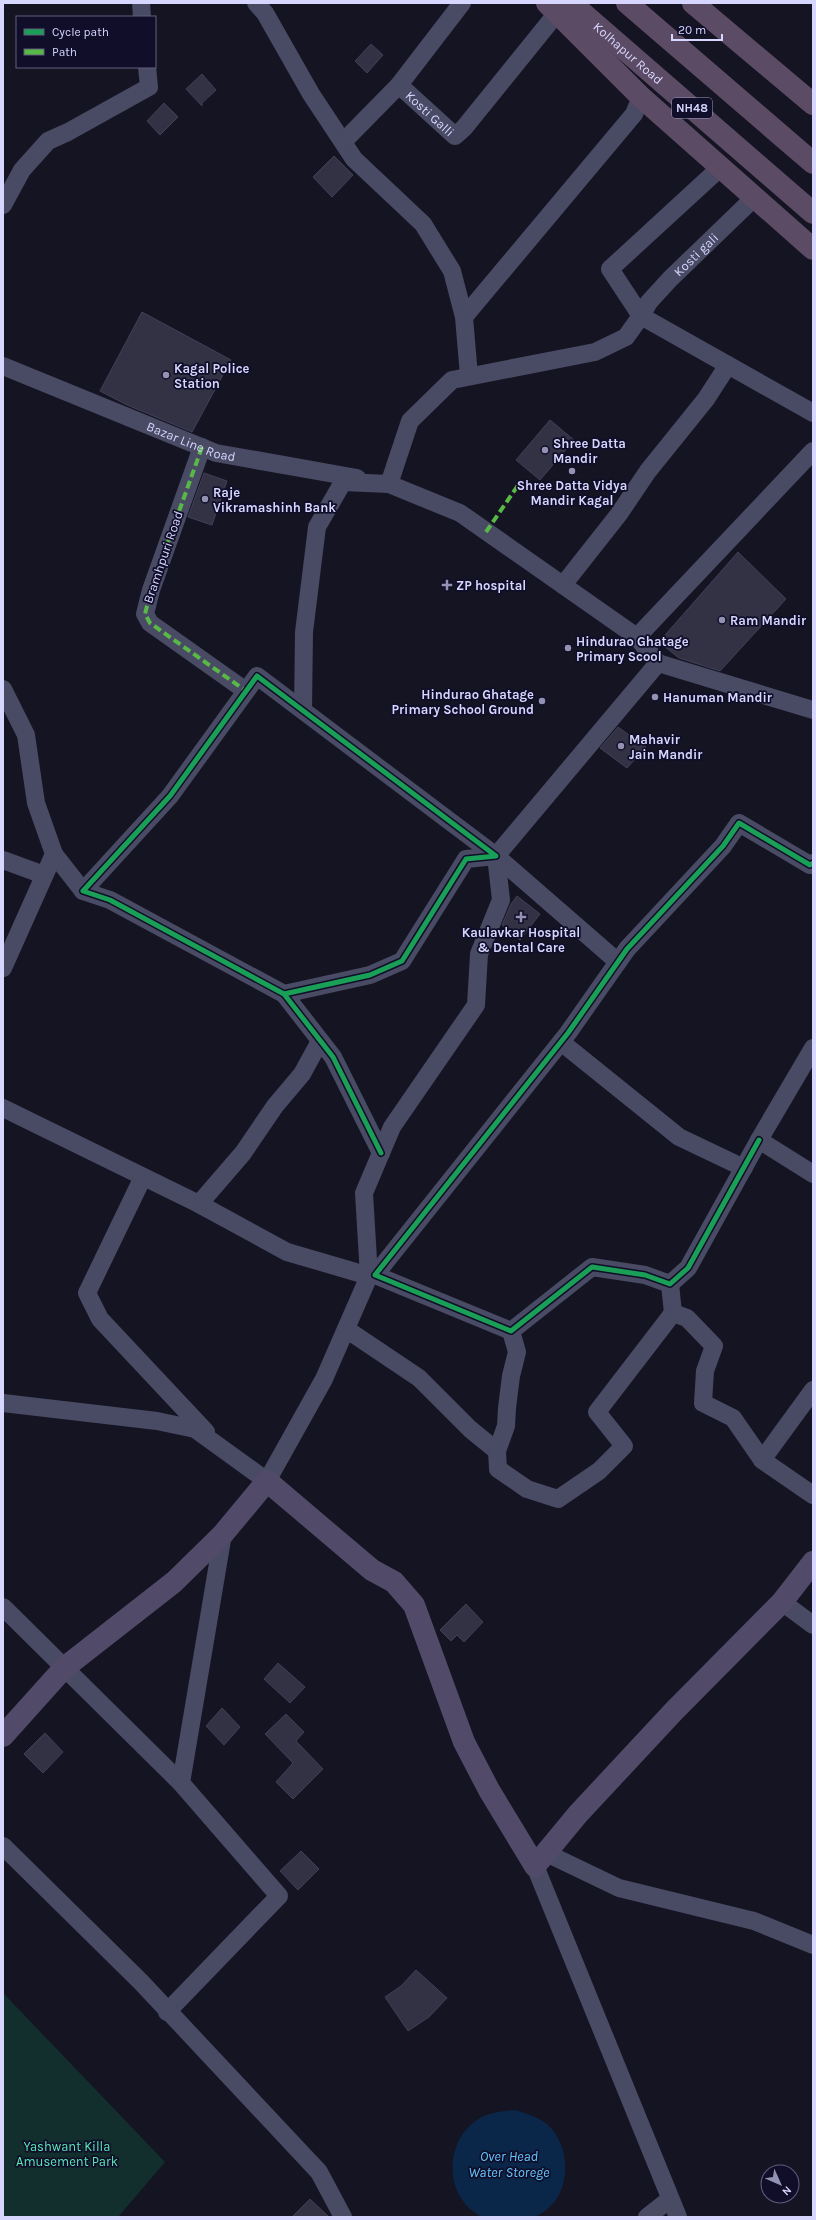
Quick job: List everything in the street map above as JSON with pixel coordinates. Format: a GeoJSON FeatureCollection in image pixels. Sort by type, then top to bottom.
{"type":"FeatureCollection","features":[{"type":"Feature","properties":{"kind":"highway","name":"NH48"},"geometry":{"type":"LineString","coordinates":[[627,3],[813,163]]}},
{"type":"Feature","properties":{"kind":"highway"},"geometry":{"type":"LineString","coordinates":[[693,3],[813,104]]}},
{"type":"Feature","properties":{"kind":"highway"},"geometry":{"type":"LineString","coordinates":[[558,6],[641,96],[813,249]]}},
{"type":"Feature","properties":{"kind":"highway","name":"Kolhapur Road"},"geometry":{"type":"LineString","coordinates":[[558,6],[813,213]]}},
{"type":"Feature","properties":{"kind":"main road"},"geometry":{"type":"LineString","coordinates":[[3,1736],[64,1668],[174,1582],[223,1534],[267,1481],[372,1570],[394,1582],[414,1605],[464,1742],[489,1790],[541,1860],[578,1814],[674,1711],[782,1602],[813,1562]]}},
{"type":"Feature","properties":{"kind":"street"},"geometry":{"type":"LineString","coordinates":[[141,3],[142,16]]}},
{"type":"Feature","properties":{"kind":"street"},"geometry":{"type":"LineString","coordinates":[[256,3],[265,13],[311,94],[354,159],[423,224],[452,270],[464,317],[469,376]]}},
{"type":"Feature","properties":{"kind":"street"},"geometry":{"type":"LineString","coordinates":[[399,85],[462,3]]}},
{"type":"Feature","properties":{"kind":"street","name":"Kosti Galli"},"geometry":{"type":"LineString","coordinates":[[343,142],[399,85],[455,136],[464,128],[558,6]]}},
{"type":"Feature","properties":{"kind":"street"},"geometry":{"type":"LineString","coordinates":[[3,205],[22,170],[48,141],[68,132],[149,87],[147,68]]}},
{"type":"Feature","properties":{"kind":"street"},"geometry":{"type":"LineString","coordinates":[[464,317],[634,114],[641,96]]}},
{"type":"Feature","properties":{"kind":"street"},"geometry":{"type":"LineString","coordinates":[[721,167],[610,269],[641,316],[813,413]]}},
{"type":"Feature","properties":{"kind":"street","name":"Kosti gali"},"geometry":{"type":"LineString","coordinates":[[389,484],[410,421],[452,380],[595,352],[626,336],[641,316],[649,302],[670,279],[755,198]]}},
{"type":"Feature","properties":{"kind":"street"},"geometry":{"type":"LineString","coordinates":[[563,585],[619,514],[648,471],[706,399],[728,365]]}},
{"type":"Feature","properties":{"kind":"street","name":"Bazar Line Road"},"geometry":{"type":"LineString","coordinates":[[3,366],[216,453],[389,484]]}},
{"type":"Feature","properties":{"kind":"street","name":"Bramhpuri Road"},"geometry":{"type":"LineString","coordinates":[[202,447],[147,601],[145,614],[150,623],[246,691]]}},
{"type":"Feature","properties":{"kind":"street"},"geometry":{"type":"LineString","coordinates":[[637,637],[813,451]]}},
{"type":"Feature","properties":{"kind":"street"},"geometry":{"type":"LineString","coordinates":[[303,710],[304,632],[317,527],[343,482],[389,484],[460,513],[637,637],[658,663],[813,710]]}},
{"type":"Feature","properties":{"kind":"street"},"geometry":{"type":"LineString","coordinates":[[284,994],[370,975],[402,961],[466,859],[496,856],[658,663]]}},
{"type":"Feature","properties":{"kind":"street"},"geometry":{"type":"LineString","coordinates":[[83,890],[170,796],[257,676],[496,856],[618,962]]}},
{"type":"Feature","properties":{"kind":"street"},"geometry":{"type":"LineString","coordinates":[[3,689],[26,735],[36,803],[54,854],[83,890],[110,900],[284,994],[333,1057],[381,1153]]}},
{"type":"Feature","properties":{"kind":"street"},"geometry":{"type":"LineString","coordinates":[[511,1331],[375,1275],[561,1042],[627,949],[723,846],[739,823],[810,865],[813,863]]}},
{"type":"Feature","properties":{"kind":"street"},"geometry":{"type":"LineString","coordinates":[[3,968],[54,854]]}},
{"type":"Feature","properties":{"kind":"street"},"geometry":{"type":"LineString","coordinates":[[3,1403],[157,1421],[195,1429],[267,1481],[324,1379],[369,1276],[364,1193],[392,1127],[476,1005],[479,954],[501,900],[496,856]]}},
{"type":"Feature","properties":{"kind":"street"},"geometry":{"type":"LineString","coordinates":[[3,860],[44,876]]}},
{"type":"Feature","properties":{"kind":"street"},"geometry":{"type":"LineString","coordinates":[[199,1204],[243,1153],[275,1106],[302,1074],[320,1041]]}},
{"type":"Feature","properties":{"kind":"street"},"geometry":{"type":"LineString","coordinates":[[561,1042],[679,1137],[744,1168]]}},
{"type":"Feature","properties":{"kind":"street"},"geometry":{"type":"LineString","coordinates":[[670,1284],[688,1268],[759,1140],[813,1048]]}},
{"type":"Feature","properties":{"kind":"street"},"geometry":{"type":"LineString","coordinates":[[3,1108],[199,1204],[287,1252],[369,1276]]}},
{"type":"Feature","properties":{"kind":"street"},"geometry":{"type":"LineString","coordinates":[[759,1140],[813,1174]]}},
{"type":"Feature","properties":{"kind":"street"},"geometry":{"type":"LineString","coordinates":[[143,1177],[87,1293],[100,1319],[219,1446]]}},
{"type":"Feature","properties":{"kind":"street"},"geometry":{"type":"LineString","coordinates":[[511,1331],[592,1267],[645,1275],[670,1284]]}},
{"type":"Feature","properties":{"kind":"street"},"geometry":{"type":"LineString","coordinates":[[511,1331],[517,1352],[511,1376],[506,1408],[506,1426],[497,1451],[498,1469],[527,1489],[558,1499],[599,1471],[624,1446],[597,1412],[672,1313],[670,1284]]}},
{"type":"Feature","properties":{"kind":"street"},"geometry":{"type":"LineString","coordinates":[[672,1313],[687,1318],[714,1346],[705,1371],[703,1403],[733,1418],[762,1460],[813,1495]]}},
{"type":"Feature","properties":{"kind":"street"},"geometry":{"type":"LineString","coordinates":[[346,1329],[419,1378],[470,1429],[497,1451]]}},
{"type":"Feature","properties":{"kind":"street"},"geometry":{"type":"LineString","coordinates":[[762,1460],[813,1390]]}},
{"type":"Feature","properties":{"kind":"street"},"geometry":{"type":"LineString","coordinates":[[181,1783],[223,1534]]}},
{"type":"Feature","properties":{"kind":"street"},"geometry":{"type":"LineString","coordinates":[[782,1602],[813,1625]]}},
{"type":"Feature","properties":{"kind":"street"},"geometry":{"type":"LineString","coordinates":[[3,1607],[181,1783],[279,1896],[167,2012]]}},
{"type":"Feature","properties":{"kind":"street"},"geometry":{"type":"LineString","coordinates":[[3,1846],[141,1982],[167,2012],[319,2172],[343,2217]]}},
{"type":"Feature","properties":{"kind":"street"},"geometry":{"type":"LineString","coordinates":[[541,1860],[619,1888],[754,1921],[813,1945]]}},
{"type":"Feature","properties":{"kind":"street"},"geometry":{"type":"LineString","coordinates":[[541,1860],[678,2217]]}},
{"type":"Feature","properties":{"kind":"street"},"geometry":{"type":"LineString","coordinates":[[647,2217],[670,2199]]}},
{"type":"Feature","properties":{"kind":"green space","name":"Yashwant Killa Amusement Park"},"geometry":{"type":"Polygon","coordinates":[[[3,1993],[165,2162],[118,2217],[3,2217],[3,1993]]]}},
{"type":"Feature","properties":{"kind":"water","name":"Over Head Water Storege"},"geometry":{"type":"Polygon","coordinates":[[[515,2110],[541,2120],[548,2125],[556,2135],[562,2147],[565,2161],[565,2174],[562,2187],[556,2199],[548,2209],[536,2216],[518,2218],[482,2217],[469,2208],[460,2197],[454,2183],[452,2169],[454,2154],[459,2140],[468,2128],[480,2118],[493,2113],[515,2110]]]}},
{"type":"Feature","properties":{"kind":"building"},"geometry":{"type":"Polygon","coordinates":[[[371,44],[383,55],[367,73],[355,61],[371,44]]]}},
{"type":"Feature","properties":{"kind":"building"},"geometry":{"type":"Polygon","coordinates":[[[202,74],[216,90],[202,103],[202,106],[186,89],[202,74]]]}},
{"type":"Feature","properties":{"kind":"building"},"geometry":{"type":"Polygon","coordinates":[[[164,103],[178,117],[160,135],[147,121],[164,103]]]}},
{"type":"Feature","properties":{"kind":"building"},"geometry":{"type":"Polygon","coordinates":[[[334,156],[353,175],[332,197],[313,177],[334,156]]]}},
{"type":"Feature","properties":{"kind":"building","name":"Kagal Police Station"},"geometry":{"type":"Polygon","coordinates":[[[142,312],[231,360],[192,432],[127,405],[100,391],[142,312]]]}},
{"type":"Feature","properties":{"kind":"building","name":"Shree Datta Mandir"},"geometry":{"type":"Polygon","coordinates":[[[550,420],[574,440],[540,480],[516,460],[550,420]]]}},
{"type":"Feature","properties":{"kind":"building","name":"Raje Vikramashinh Bank"},"geometry":{"type":"Polygon","coordinates":[[[204,473],[227,481],[212,525],[188,517],[204,473]]]}},
{"type":"Feature","properties":{"kind":"building","name":"Ram Mandir"},"geometry":{"type":"Polygon","coordinates":[[[738,552],[786,599],[720,671],[679,658],[659,642],[738,552]]]}},
{"type":"Feature","properties":{"kind":"building","name":"Mahavir Jain Mandir"},"geometry":{"type":"Polygon","coordinates":[[[618,727],[646,747],[627,768],[600,748],[618,727]]]}},
{"type":"Feature","properties":{"kind":"building"},"geometry":{"type":"Polygon","coordinates":[[[517,896],[540,914],[520,940],[502,925],[511,904],[517,896]]]}},
{"type":"Feature","properties":{"kind":"building"},"geometry":{"type":"Polygon","coordinates":[[[466,1604],[483,1622],[464,1642],[457,1635],[451,1641],[440,1630],[466,1604]]]}},
{"type":"Feature","properties":{"kind":"building"},"geometry":{"type":"Polygon","coordinates":[[[278,1663],[305,1687],[290,1703],[264,1679],[278,1663]]]}},
{"type":"Feature","properties":{"kind":"building"},"geometry":{"type":"Polygon","coordinates":[[[222,1708],[240,1727],[224,1745],[206,1726],[222,1708]]]}},
{"type":"Feature","properties":{"kind":"building"},"geometry":{"type":"Polygon","coordinates":[[[286,1714],[304,1732],[296,1741],[323,1769],[293,1799],[276,1782],[293,1763],[265,1734],[286,1714]]]}},
{"type":"Feature","properties":{"kind":"building"},"geometry":{"type":"Polygon","coordinates":[[[45,1733],[63,1752],[43,1773],[24,1754],[45,1733]]]}},
{"type":"Feature","properties":{"kind":"building"},"geometry":{"type":"Polygon","coordinates":[[[301,1851],[319,1869],[298,1890],[280,1871],[301,1851]]]}},
{"type":"Feature","properties":{"kind":"building"},"geometry":{"type":"Polygon","coordinates":[[[416,1970],[447,1998],[429,2017],[408,2031],[385,1997],[401,1986],[416,1970]]]}},
{"type":"Feature","properties":{"kind":"building"},"geometry":{"type":"Polygon","coordinates":[[[310,2199],[329,2217],[292,2217],[310,2199]]]}},
{"type":"Feature","properties":{"kind":"marked path"},"geometry":{"type":"LineString","coordinates":[[202,447],[151,590],[145,614],[150,623],[246,691]]}},
{"type":"Feature","properties":{"kind":"marked path"},"geometry":{"type":"LineString","coordinates":[[486,532],[521,481]]}},
{"type":"Feature","properties":{"kind":"cycle path"},"geometry":{"type":"LineString","coordinates":[[284,994],[370,975],[402,961],[466,859],[496,856],[257,676],[170,796],[83,891],[110,900],[284,994],[333,1057],[381,1153]]}},
{"type":"Feature","properties":{"kind":"cycle path"},"geometry":{"type":"LineString","coordinates":[[759,1140],[688,1268],[670,1284],[645,1275],[592,1267],[511,1331],[375,1275],[568,1033],[627,949],[723,846],[739,823],[810,865],[813,863]]}},
{"type":"Feature","properties":{"kind":"place","name":"Kagal Police Station"},"geometry":{"type":"Point","coordinates":[166,375]}},
{"type":"Feature","properties":{"kind":"place","name":"Shree Datta Mandir"},"geometry":{"type":"Point","coordinates":[545,450]}},
{"type":"Feature","properties":{"kind":"place","name":"Shree Datta Vidya Mandir Kagal"},"geometry":{"type":"Point","coordinates":[572,471]}},
{"type":"Feature","properties":{"kind":"place","name":"Raje Vikramashinh Bank"},"geometry":{"type":"Point","coordinates":[205,499]}},
{"type":"Feature","properties":{"kind":"place","name":"ZP hospital"},"geometry":{"type":"Point","coordinates":[447,585]}},
{"type":"Feature","properties":{"kind":"place","name":"Ram Mandir"},"geometry":{"type":"Point","coordinates":[722,620]}},
{"type":"Feature","properties":{"kind":"place","name":"Hindurao Ghatage Primary Scool"},"geometry":{"type":"Point","coordinates":[568,648]}},
{"type":"Feature","properties":{"kind":"place","name":"Hanuman Mandir"},"geometry":{"type":"Point","coordinates":[655,697]}},
{"type":"Feature","properties":{"kind":"place","name":"Hindurao Ghatage Primary School Ground"},"geometry":{"type":"Point","coordinates":[542,701]}},
{"type":"Feature","properties":{"kind":"place","name":"Mahavir Jain Mandir"},"geometry":{"type":"Point","coordinates":[621,746]}},
{"type":"Feature","properties":{"kind":"place","name":"Kaulavkar Hospital & Dental Care"},"geometry":{"type":"Point","coordinates":[521,917]}}]}
